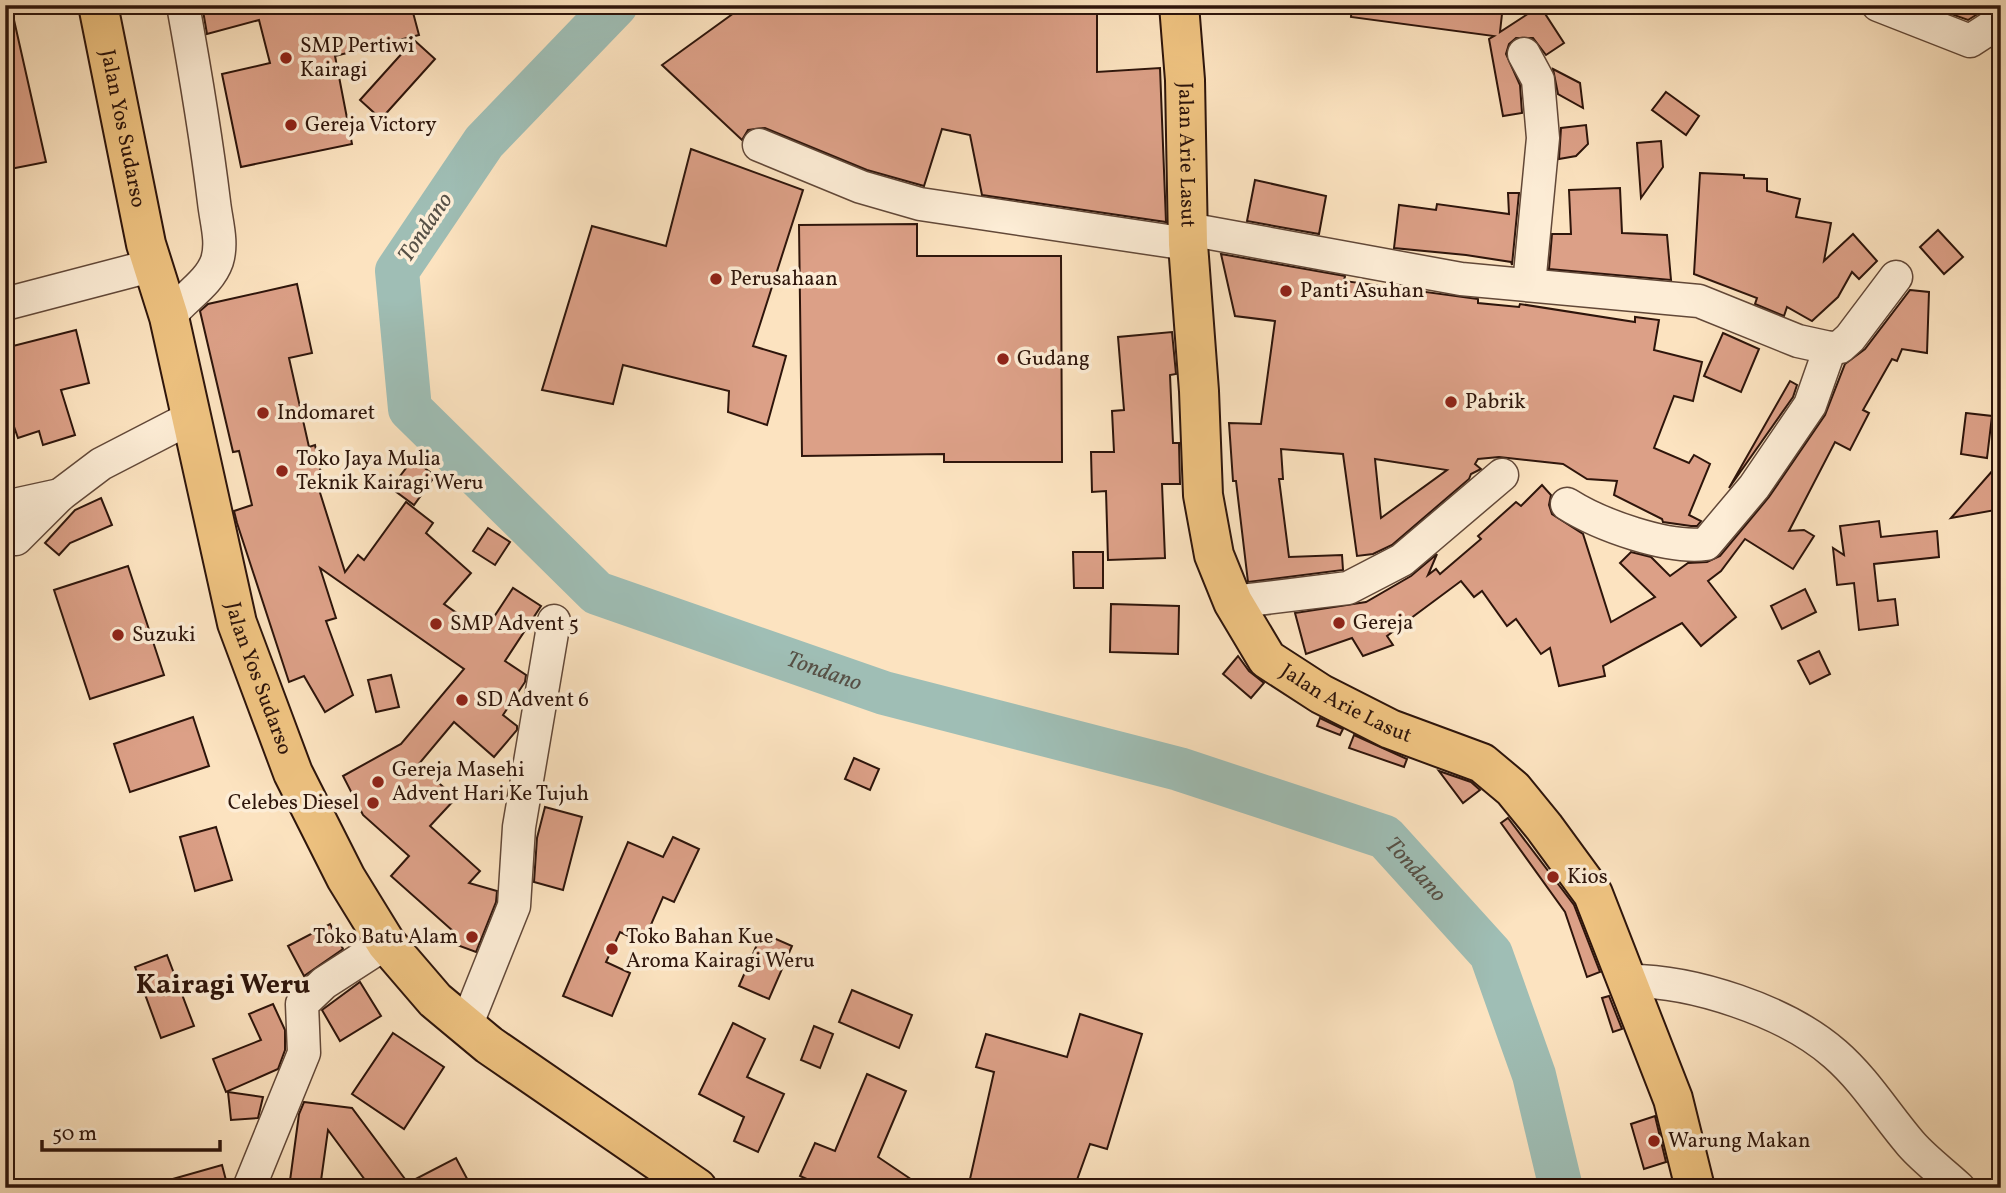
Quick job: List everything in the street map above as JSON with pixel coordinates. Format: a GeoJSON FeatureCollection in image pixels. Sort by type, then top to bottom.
{"type":"FeatureCollection","features":[{"type":"Feature","properties":{"kind":"main road","name":"Jalan Yos Sudarso"},"geometry":{"type":"LineString","coordinates":[[98,5],[146,244],[169,317],[237,623],[293,773],[346,878],[386,943],[435,1000],[466,1026],[679,1182]]}},
{"type":"Feature","properties":{"kind":"main road","name":"Jalan Arie Lasut"},"geometry":{"type":"LineString","coordinates":[[1179,5],[1185,80],[1188,237],[1203,495],[1214,555],[1233,602],[1267,659],[1321,694],[1390,729],[1482,763],[1513,789],[1594,894],[1672,1099],[1695,1188]]}},
{"type":"Feature","properties":{"kind":"street"},"geometry":{"type":"LineString","coordinates":[[169,317],[181,300],[205,280],[216,263],[220,246],[209,149],[183,5]]}},
{"type":"Feature","properties":{"kind":"street"},"geometry":{"type":"LineString","coordinates":[[1878,5],[1970,41],[2001,20]]}},
{"type":"Feature","properties":{"kind":"street"},"geometry":{"type":"LineString","coordinates":[[1524,54],[1538,80],[1543,138],[1530,285]]}},
{"type":"Feature","properties":{"kind":"street"},"geometry":{"type":"LineString","coordinates":[[760,145],[862,187],[920,204],[1188,237],[1461,279],[1699,301],[1798,341],[1830,348],[1840,347],[1850,338],[1896,277]]}},
{"type":"Feature","properties":{"kind":"street"},"geometry":{"type":"LineString","coordinates":[[5,304],[154,265]]}},
{"type":"Feature","properties":{"kind":"street"},"geometry":{"type":"LineString","coordinates":[[1567,504],[1595,521],[1639,534],[1691,546],[1706,544],[1754,487],[1811,405],[1830,348]]}},
{"type":"Feature","properties":{"kind":"street"},"geometry":{"type":"LineString","coordinates":[[5,538],[16,539],[60,495],[101,464],[190,418]]}},
{"type":"Feature","properties":{"kind":"street"},"geometry":{"type":"LineString","coordinates":[[1233,602],[1348,588],[1402,560],[1502,475]]}},
{"type":"Feature","properties":{"kind":"street"},"geometry":{"type":"LineString","coordinates":[[5,507],[60,495]]}},
{"type":"Feature","properties":{"kind":"street"},"geometry":{"type":"LineString","coordinates":[[466,1026],[514,906],[519,827],[554,621]]}},
{"type":"Feature","properties":{"kind":"street"},"geometry":{"type":"LineString","coordinates":[[249,1188],[304,1053],[302,1004],[324,983],[386,943]]}},
{"type":"Feature","properties":{"kind":"street"},"geometry":{"type":"LineString","coordinates":[[1627,981],[1657,981],[1698,987],[1802,1029],[1836,1055],[1912,1145],[1959,1188]]}},
{"type":"Feature","properties":{"kind":"building"},"geometry":{"type":"Polygon","coordinates":[[[202,5],[411,5],[419,35],[335,56],[352,144],[241,167],[222,74],[270,63],[259,20],[207,34],[202,5]]]}},
{"type":"Feature","properties":{"kind":"building"},"geometry":{"type":"Polygon","coordinates":[[[745,5],[1097,5],[1097,72],[1160,68],[1166,222],[982,195],[970,135],[942,129],[924,186],[867,170],[765,128],[748,130],[742,140],[662,65],[745,5]]]}},
{"type":"Feature","properties":{"kind":"building"},"geometry":{"type":"Polygon","coordinates":[[[1352,5],[1503,5],[1500,32],[1540,6],[1564,43],[1546,55],[1533,38],[1516,38],[1509,44],[1506,54],[1520,85],[1522,113],[1503,116],[1489,39],[1494,36],[1351,17],[1352,5]]]}},
{"type":"Feature","properties":{"kind":"building"},"geometry":{"type":"Polygon","coordinates":[[[1942,5],[1992,5],[1968,20],[1951,14],[1942,5]]]}},
{"type":"Feature","properties":{"kind":"building"},"geometry":{"type":"Polygon","coordinates":[[[14,20],[46,162],[5,170],[5,21],[14,20]]]}},
{"type":"Feature","properties":{"kind":"building"},"geometry":{"type":"Polygon","coordinates":[[[414,40],[435,59],[381,119],[360,100],[414,40]]]}},
{"type":"Feature","properties":{"kind":"building"},"geometry":{"type":"Polygon","coordinates":[[[1553,69],[1580,83],[1583,108],[1558,94],[1553,69]]]}},
{"type":"Feature","properties":{"kind":"building"},"geometry":{"type":"Polygon","coordinates":[[[1666,92],[1699,116],[1686,135],[1652,110],[1666,92]]]}},
{"type":"Feature","properties":{"kind":"building"},"geometry":{"type":"Polygon","coordinates":[[[1586,125],[1588,144],[1576,156],[1559,159],[1561,128],[1586,125]]]}},
{"type":"Feature","properties":{"kind":"building"},"geometry":{"type":"Polygon","coordinates":[[[1661,141],[1663,167],[1641,198],[1637,143],[1661,141]]]}},
{"type":"Feature","properties":{"kind":"building","name":"Perusahaan"},"geometry":{"type":"Polygon","coordinates":[[[691,149],[803,190],[753,346],[786,356],[767,425],[728,412],[729,391],[623,365],[613,404],[542,390],[592,226],[666,246],[691,149]]]}},
{"type":"Feature","properties":{"kind":"building"},"geometry":{"type":"Polygon","coordinates":[[[1700,173],[1767,179],[1767,191],[1800,199],[1796,217],[1831,223],[1824,261],[1853,234],[1877,261],[1859,279],[1852,272],[1838,297],[1812,321],[1787,307],[1784,316],[1755,304],[1757,298],[1694,274],[1700,173]]]}},
{"type":"Feature","properties":{"kind":"building"},"geometry":{"type":"Polygon","coordinates":[[[1255,180],[1326,196],[1319,234],[1247,221],[1255,180]]]}},
{"type":"Feature","properties":{"kind":"building"},"geometry":{"type":"Polygon","coordinates":[[[1620,188],[1622,233],[1667,235],[1671,280],[1549,269],[1552,234],[1571,234],[1569,190],[1620,188]]]}},
{"type":"Feature","properties":{"kind":"building"},"geometry":{"type":"Polygon","coordinates":[[[1508,193],[1519,193],[1512,265],[1511,262],[1466,255],[1394,248],[1399,205],[1436,210],[1437,204],[1509,214],[1508,193]]]}},
{"type":"Feature","properties":{"kind":"building"},"geometry":{"type":"Polygon","coordinates":[[[917,224],[917,256],[1061,256],[1062,462],[944,462],[944,454],[802,456],[799,225],[917,224]]]}},
{"type":"Feature","properties":{"kind":"building"},"geometry":{"type":"Polygon","coordinates":[[[1938,230],[1963,257],[1944,274],[1920,247],[1938,230]]]}},
{"type":"Feature","properties":{"kind":"building"},"geometry":{"type":"Polygon","coordinates":[[[1221,254],[1345,276],[1344,281],[1478,299],[1478,303],[1519,307],[1520,304],[1635,322],[1635,317],[1659,320],[1654,350],[1702,362],[1693,401],[1674,396],[1654,448],[1689,463],[1694,455],[1710,464],[1689,515],[1701,521],[1697,526],[1663,522],[1662,519],[1614,495],[1617,481],[1587,479],[1563,464],[1499,457],[1478,459],[1475,464],[1481,469],[1471,474],[1469,479],[1392,545],[1373,554],[1357,556],[1343,454],[1281,449],[1283,479],[1279,479],[1289,557],[1342,555],[1343,570],[1248,582],[1236,481],[1233,481],[1229,423],[1261,424],[1275,321],[1235,316],[1221,254]],[[1375,459],[1381,518],[1447,470],[1375,459]]]}},
{"type":"Feature","properties":{"kind":"building"},"geometry":{"type":"Polygon","coordinates":[[[297,284],[312,353],[289,358],[309,447],[315,445],[322,478],[316,480],[345,572],[358,555],[364,560],[406,502],[433,523],[426,533],[471,573],[444,604],[484,632],[513,588],[541,606],[505,661],[526,675],[525,682],[503,715],[517,726],[517,730],[494,757],[454,722],[418,765],[456,798],[430,826],[480,871],[469,883],[497,891],[496,902],[476,952],[449,942],[453,931],[391,876],[409,856],[363,815],[343,776],[401,744],[464,669],[320,568],[336,618],[326,621],[353,695],[325,712],[304,676],[289,682],[237,523],[234,511],[252,505],[239,451],[233,452],[200,311],[208,304],[297,284]]]}},
{"type":"Feature","properties":{"kind":"building"},"geometry":{"type":"Polygon","coordinates":[[[1910,290],[1929,292],[1927,353],[1902,349],[1897,361],[1892,359],[1863,410],[1869,413],[1850,450],[1835,442],[1789,531],[1804,530],[1814,536],[1793,569],[1745,539],[1721,571],[1708,581],[1736,617],[1701,646],[1682,623],[1603,666],[1605,676],[1559,686],[1550,648],[1541,654],[1516,619],[1507,626],[1482,591],[1474,597],[1461,581],[1387,636],[1393,645],[1363,656],[1352,638],[1306,654],[1295,613],[1366,602],[1411,576],[1437,554],[1428,575],[1436,569],[1440,574],[1481,539],[1478,536],[1516,502],[1521,506],[1542,485],[1551,495],[1549,505],[1552,514],[1583,534],[1611,622],[1655,597],[1620,563],[1631,552],[1651,557],[1670,576],[1688,563],[1707,562],[1720,556],[1769,497],[1825,415],[1845,364],[1865,349],[1910,290]]]}},
{"type":"Feature","properties":{"kind":"building"},"geometry":{"type":"Polygon","coordinates":[[[76,330],[89,383],[61,390],[75,435],[43,445],[39,431],[18,438],[5,401],[5,348],[76,330]]]}},
{"type":"Feature","properties":{"kind":"building"},"geometry":{"type":"Polygon","coordinates":[[[1172,332],[1176,374],[1170,375],[1173,443],[1179,443],[1180,484],[1162,484],[1165,558],[1108,560],[1106,491],[1092,492],[1091,452],[1114,452],[1112,411],[1124,410],[1118,337],[1172,332]]]}},
{"type":"Feature","properties":{"kind":"building"},"geometry":{"type":"Polygon","coordinates":[[[1723,333],[1759,349],[1741,392],[1704,376],[1723,333]]]}},
{"type":"Feature","properties":{"kind":"building"},"geometry":{"type":"Polygon","coordinates":[[[1790,381],[1797,385],[1793,397],[1729,488],[1790,381]]]}},
{"type":"Feature","properties":{"kind":"building"},"geometry":{"type":"Polygon","coordinates":[[[1966,413],[1992,416],[1987,458],[1961,454],[1966,413]]]}},
{"type":"Feature","properties":{"kind":"building"},"geometry":{"type":"Polygon","coordinates":[[[413,459],[435,476],[414,505],[391,488],[413,459]]]}},
{"type":"Feature","properties":{"kind":"building"},"geometry":{"type":"Polygon","coordinates":[[[2001,461],[2001,509],[1951,518],[2001,461]]]}},
{"type":"Feature","properties":{"kind":"building"},"geometry":{"type":"Polygon","coordinates":[[[101,498],[112,525],[70,543],[59,555],[45,543],[75,510],[101,498]]]}},
{"type":"Feature","properties":{"kind":"building"},"geometry":{"type":"Polygon","coordinates":[[[1879,521],[1881,537],[1937,531],[1939,557],[1874,564],[1878,601],[1895,599],[1898,625],[1859,630],[1854,583],[1837,585],[1833,548],[1844,555],[1840,526],[1879,521]]]}},
{"type":"Feature","properties":{"kind":"building"},"geometry":{"type":"Polygon","coordinates":[[[488,528],[510,542],[495,565],[473,551],[488,528]]]}},
{"type":"Feature","properties":{"kind":"building"},"geometry":{"type":"Polygon","coordinates":[[[1073,552],[1103,552],[1103,588],[1074,588],[1073,552]]]}},
{"type":"Feature","properties":{"kind":"building"},"geometry":{"type":"Polygon","coordinates":[[[128,566],[164,675],[90,699],[54,590],[128,566]]]}},
{"type":"Feature","properties":{"kind":"building"},"geometry":{"type":"Polygon","coordinates":[[[1805,589],[1816,612],[1782,629],[1771,606],[1805,589]]]}},
{"type":"Feature","properties":{"kind":"building"},"geometry":{"type":"Polygon","coordinates":[[[1111,604],[1179,606],[1178,654],[1110,652],[1111,604]]]}},
{"type":"Feature","properties":{"kind":"building"},"geometry":{"type":"Polygon","coordinates":[[[1819,651],[1830,674],[1810,684],[1798,661],[1819,651]]]}},
{"type":"Feature","properties":{"kind":"building"},"geometry":{"type":"Polygon","coordinates":[[[1238,656],[1249,671],[1264,683],[1251,698],[1223,674],[1238,656]]]}},
{"type":"Feature","properties":{"kind":"building"},"geometry":{"type":"Polygon","coordinates":[[[391,675],[399,707],[376,712],[368,680],[391,675]]]}},
{"type":"Feature","properties":{"kind":"building"},"geometry":{"type":"Polygon","coordinates":[[[193,717],[209,766],[130,792],[114,744],[193,717]]]}},
{"type":"Feature","properties":{"kind":"building"},"geometry":{"type":"Polygon","coordinates":[[[1320,718],[1343,729],[1340,735],[1317,726],[1320,718]]]}},
{"type":"Feature","properties":{"kind":"building"},"geometry":{"type":"Polygon","coordinates":[[[1354,735],[1407,759],[1404,767],[1349,748],[1354,735]]]}},
{"type":"Feature","properties":{"kind":"building"},"geometry":{"type":"Polygon","coordinates":[[[854,758],[879,769],[870,790],[845,779],[854,758]]]}},
{"type":"Feature","properties":{"kind":"building"},"geometry":{"type":"Polygon","coordinates":[[[1439,771],[1471,782],[1480,790],[1463,803],[1439,771]]]}},
{"type":"Feature","properties":{"kind":"building"},"geometry":{"type":"Polygon","coordinates":[[[545,807],[582,817],[563,890],[534,882],[537,838],[545,807]]]}},
{"type":"Feature","properties":{"kind":"building"},"geometry":{"type":"Polygon","coordinates":[[[1508,818],[1574,905],[1600,972],[1587,977],[1565,912],[1501,823],[1508,818]]]}},
{"type":"Feature","properties":{"kind":"building"},"geometry":{"type":"Polygon","coordinates":[[[216,827],[232,880],[195,891],[180,837],[216,827]]]}},
{"type":"Feature","properties":{"kind":"building","name":"Toko Bahan Kue Aroma Kairagi Weru"},"geometry":{"type":"Polygon","coordinates":[[[673,837],[699,849],[674,902],[663,897],[643,943],[620,932],[606,962],[630,973],[612,1016],[563,996],[628,842],[663,857],[673,837]]]}},
{"type":"Feature","properties":{"kind":"building"},"geometry":{"type":"Polygon","coordinates":[[[330,924],[343,949],[304,976],[288,946],[330,924]]]}},
{"type":"Feature","properties":{"kind":"building"},"geometry":{"type":"Polygon","coordinates":[[[762,933],[792,946],[769,999],[739,986],[762,933]]]}},
{"type":"Feature","properties":{"kind":"building"},"geometry":{"type":"Polygon","coordinates":[[[167,955],[194,1026],[161,1038],[135,967],[167,955]]]}},
{"type":"Feature","properties":{"kind":"building"},"geometry":{"type":"Polygon","coordinates":[[[360,982],[381,1016],[340,1041],[322,1010],[360,982]]]}},
{"type":"Feature","properties":{"kind":"building"},"geometry":{"type":"Polygon","coordinates":[[[852,990],[912,1015],[899,1048],[839,1022],[852,990]]]}},
{"type":"Feature","properties":{"kind":"building"},"geometry":{"type":"Polygon","coordinates":[[[1609,996],[1622,1029],[1613,1032],[1602,998],[1609,996]]]}},
{"type":"Feature","properties":{"kind":"building"},"geometry":{"type":"Polygon","coordinates":[[[273,1004],[285,1030],[285,1050],[278,1069],[226,1092],[213,1059],[261,1040],[249,1014],[273,1004]]]}},
{"type":"Feature","properties":{"kind":"building"},"geometry":{"type":"Polygon","coordinates":[[[1080,1014],[1142,1034],[1107,1149],[1090,1144],[1074,1188],[968,1188],[994,1072],[976,1067],[986,1034],[1067,1057],[1080,1014]]]}},
{"type":"Feature","properties":{"kind":"building"},"geometry":{"type":"Polygon","coordinates":[[[733,1023],[765,1039],[747,1077],[784,1094],[758,1152],[734,1141],[744,1117],[699,1094],[733,1023]]]}},
{"type":"Feature","properties":{"kind":"building"},"geometry":{"type":"Polygon","coordinates":[[[814,1026],[833,1034],[820,1068],[801,1060],[814,1026]]]}},
{"type":"Feature","properties":{"kind":"building"},"geometry":{"type":"Polygon","coordinates":[[[393,1033],[444,1067],[404,1129],[352,1094],[393,1033]]]}},
{"type":"Feature","properties":{"kind":"building"},"geometry":{"type":"Polygon","coordinates":[[[867,1074],[906,1091],[878,1157],[924,1188],[827,1188],[800,1176],[815,1143],[835,1151],[867,1074]]]}},
{"type":"Feature","properties":{"kind":"building"},"geometry":{"type":"Polygon","coordinates":[[[228,1092],[263,1097],[258,1118],[231,1120],[228,1092]]]}},
{"type":"Feature","properties":{"kind":"building"},"geometry":{"type":"Polygon","coordinates":[[[304,1102],[352,1108],[408,1183],[456,1158],[472,1188],[371,1188],[328,1130],[320,1188],[289,1188],[299,1114],[304,1102]]]}},
{"type":"Feature","properties":{"kind":"building","name":"Warung Makan"},"geometry":{"type":"Polygon","coordinates":[[[1655,1116],[1666,1162],[1644,1169],[1631,1124],[1655,1116]]]}},
{"type":"Feature","properties":{"kind":"building"},"geometry":{"type":"Polygon","coordinates":[[[222,1165],[228,1188],[162,1188],[162,1182],[222,1165]]]}},
{"type":"Feature","properties":{"kind":"waterway","name":"Tondano"},"geometry":{"type":"LineString","coordinates":[[616,5],[484,142],[397,271],[410,409],[597,593],[884,693],[1179,769],[1385,837],[1491,954],[1534,1075],[1561,1188]]}},
{"type":"Feature","properties":{"kind":"place","name":"SMP Pertiwi Kairagi"},"geometry":{"type":"Point","coordinates":[286,58]}},
{"type":"Feature","properties":{"kind":"place","name":"Gereja Victory"},"geometry":{"type":"Point","coordinates":[291,125]}},
{"type":"Feature","properties":{"kind":"place","name":"Perusahaan"},"geometry":{"type":"Point","coordinates":[716,279]}},
{"type":"Feature","properties":{"kind":"place","name":"Panti Asuhan"},"geometry":{"type":"Point","coordinates":[1286,291]}},
{"type":"Feature","properties":{"kind":"place","name":"Gudang"},"geometry":{"type":"Point","coordinates":[1003,359]}},
{"type":"Feature","properties":{"kind":"place","name":"Pabrik"},"geometry":{"type":"Point","coordinates":[1451,402]}},
{"type":"Feature","properties":{"kind":"place","name":"Indomaret"},"geometry":{"type":"Point","coordinates":[263,413]}},
{"type":"Feature","properties":{"kind":"place","name":"Toko Jaya Mulia Teknik Kairagi Weru"},"geometry":{"type":"Point","coordinates":[282,471]}},
{"type":"Feature","properties":{"kind":"place","name":"Gereja"},"geometry":{"type":"Point","coordinates":[1339,623]}},
{"type":"Feature","properties":{"kind":"place","name":"SMP Advent 5"},"geometry":{"type":"Point","coordinates":[436,624]}},
{"type":"Feature","properties":{"kind":"place","name":"Suzuki"},"geometry":{"type":"Point","coordinates":[118,635]}},
{"type":"Feature","properties":{"kind":"place","name":"SD Advent 6"},"geometry":{"type":"Point","coordinates":[462,700]}},
{"type":"Feature","properties":{"kind":"place","name":"Gereja Masehi Advent Hari Ke Tujuh"},"geometry":{"type":"Point","coordinates":[378,782]}},
{"type":"Feature","properties":{"kind":"place","name":"Celebes Diesel"},"geometry":{"type":"Point","coordinates":[373,803]}},
{"type":"Feature","properties":{"kind":"place","name":"Kios"},"geometry":{"type":"Point","coordinates":[1553,877]}},
{"type":"Feature","properties":{"kind":"place","name":"Toko Batu Alam"},"geometry":{"type":"Point","coordinates":[472,937]}},
{"type":"Feature","properties":{"kind":"place","name":"Toko Bahan Kue Aroma Kairagi Weru"},"geometry":{"type":"Point","coordinates":[612,949]}},
{"type":"Feature","properties":{"kind":"place","name":"Warung Makan"},"geometry":{"type":"Point","coordinates":[1654,1141]}},
{"type":"Feature","properties":{"kind":"district","name":"Kairagi Weru"},"geometry":{"type":"Point","coordinates":[223,985]}}]}
